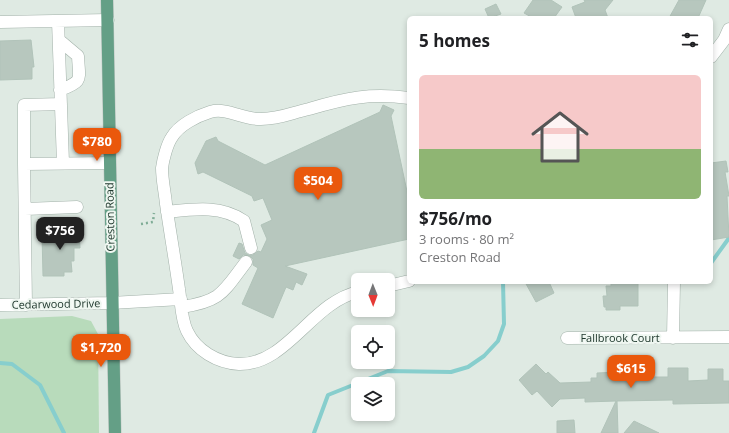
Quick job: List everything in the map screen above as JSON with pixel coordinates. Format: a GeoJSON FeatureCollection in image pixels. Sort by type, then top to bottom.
{"type":"FeatureCollection","features":[{"type":"Feature","properties":{"kind":"main road","name":"Creston Road"},"geometry":{"type":"LineString","coordinates":[[107,0],[111,303],[115,433]]}},
{"type":"Feature","properties":{"kind":"street"},"geometry":{"type":"LineString","coordinates":[[0,22],[108,20]]}},
{"type":"Feature","properties":{"kind":"street"},"geometry":{"type":"LineString","coordinates":[[58,21],[63,163]]}},
{"type":"Feature","properties":{"kind":"street"},"geometry":{"type":"LineString","coordinates":[[713,54],[724,40],[729,29]]}},
{"type":"Feature","properties":{"kind":"street"},"geometry":{"type":"LineString","coordinates":[[59,40],[78,56],[78,80],[76,84],[60,90]]}},
{"type":"Feature","properties":{"kind":"street"},"geometry":{"type":"LineString","coordinates":[[351,295],[338,300],[319,314],[277,350],[258,361],[240,364],[222,361],[203,352],[186,329],[167,212],[162,167],[172,137],[182,126],[211,112],[225,112],[257,120],[277,119],[307,109],[358,96],[407,98]]}},
{"type":"Feature","properties":{"kind":"street"},"geometry":{"type":"LineString","coordinates":[[26,305],[24,105],[61,104]]}},
{"type":"Feature","properties":{"kind":"street"},"geometry":{"type":"LineString","coordinates":[[24,164],[109,163]]}},
{"type":"Feature","properties":{"kind":"street"},"geometry":{"type":"LineString","coordinates":[[25,209],[77,207]]}},
{"type":"Feature","properties":{"kind":"street"},"geometry":{"type":"LineString","coordinates":[[167,212],[200,209],[233,214],[244,221],[250,248]]}},
{"type":"Feature","properties":{"kind":"street","name":"Cedarwood Drive"},"geometry":{"type":"LineString","coordinates":[[0,305],[111,303],[202,304],[222,294],[246,262]]}},
{"type":"Feature","properties":{"kind":"street"},"geometry":{"type":"LineString","coordinates":[[395,284],[407,281]]}},
{"type":"Feature","properties":{"kind":"street","name":"Fallbrook Court"},"geometry":{"type":"LineString","coordinates":[[674,284],[674,338]]}},
{"type":"Feature","properties":{"kind":"street","name":"Fallbrook Court"},"geometry":{"type":"LineString","coordinates":[[567,338],[674,338],[729,336]]}},
{"type":"Feature","properties":{"kind":"green space"},"geometry":{"type":"Polygon","coordinates":[[[72,316],[91,321],[98,334],[99,433],[0,433],[0,319],[72,316]]]}},
{"type":"Feature","properties":{"kind":"building"},"geometry":{"type":"Polygon","coordinates":[[[533,0],[551,0],[562,7],[555,16],[529,16],[524,13],[533,0]]]}},
{"type":"Feature","properties":{"kind":"building"},"geometry":{"type":"Polygon","coordinates":[[[584,0],[613,0],[605,10],[607,16],[575,16],[572,7],[585,2],[584,0]]]}},
{"type":"Feature","properties":{"kind":"building"},"geometry":{"type":"Polygon","coordinates":[[[679,0],[706,0],[699,16],[670,16],[679,0]]]}},
{"type":"Feature","properties":{"kind":"building"},"geometry":{"type":"Polygon","coordinates":[[[496,4],[501,14],[488,16],[485,9],[496,4]]]}},
{"type":"Feature","properties":{"kind":"building"},"geometry":{"type":"Polygon","coordinates":[[[31,40],[34,67],[32,67],[32,79],[0,80],[0,41],[31,40]]]}},
{"type":"Feature","properties":{"kind":"building"},"geometry":{"type":"Polygon","coordinates":[[[383,105],[394,110],[391,116],[407,192],[407,239],[285,266],[307,274],[302,285],[296,282],[293,290],[286,287],[273,318],[242,304],[258,268],[253,265],[253,259],[250,256],[243,255],[239,259],[233,256],[239,243],[242,244],[245,253],[249,255],[253,255],[258,251],[261,252],[267,239],[261,225],[272,220],[263,198],[254,201],[252,196],[203,172],[198,174],[195,163],[206,141],[216,137],[218,141],[265,165],[380,112],[383,105]]]}},
{"type":"Feature","properties":{"kind":"building"},"geometry":{"type":"Polygon","coordinates":[[[726,161],[728,172],[725,172],[729,196],[727,196],[729,237],[713,240],[713,163],[726,161]]]}},
{"type":"Feature","properties":{"kind":"building"},"geometry":{"type":"Polygon","coordinates":[[[79,227],[80,248],[74,248],[74,261],[71,261],[72,272],[64,272],[64,276],[43,276],[42,234],[55,234],[55,228],[79,227]]]}},
{"type":"Feature","properties":{"kind":"building"},"geometry":{"type":"Polygon","coordinates":[[[526,284],[550,284],[554,293],[536,302],[526,284]]]}},
{"type":"Feature","properties":{"kind":"building"},"geometry":{"type":"Polygon","coordinates":[[[611,284],[638,284],[638,306],[620,306],[620,310],[606,310],[606,307],[604,307],[603,296],[607,296],[606,286],[611,286],[611,284]]]}},
{"type":"Feature","properties":{"kind":"building"},"geometry":{"type":"Polygon","coordinates":[[[536,364],[546,374],[548,372],[560,383],[591,382],[591,378],[597,378],[597,373],[620,372],[620,366],[640,365],[640,377],[668,377],[668,368],[688,368],[688,381],[708,380],[708,369],[723,369],[723,381],[729,381],[729,403],[673,404],[673,400],[617,401],[618,433],[601,433],[616,401],[585,402],[585,398],[560,399],[552,407],[537,391],[532,395],[519,380],[536,364]]]}},
{"type":"Feature","properties":{"kind":"building"},"geometry":{"type":"Polygon","coordinates":[[[574,420],[575,433],[557,433],[557,421],[574,420]]]}},
{"type":"Feature","properties":{"kind":"building"},"geometry":{"type":"Polygon","coordinates":[[[634,421],[659,433],[624,433],[634,421]]]}},
{"type":"Feature","properties":{"kind":"waterway"},"geometry":{"type":"LineString","coordinates":[[713,260],[729,238]]}},
{"type":"Feature","properties":{"kind":"waterway"},"geometry":{"type":"LineString","coordinates":[[314,433],[328,395],[388,371],[451,372],[468,367],[484,356],[498,341],[504,324],[503,284]]}},
{"type":"Feature","properties":{"kind":"waterway"},"geometry":{"type":"LineString","coordinates":[[0,363],[12,364],[40,385],[64,433]]}}]}
